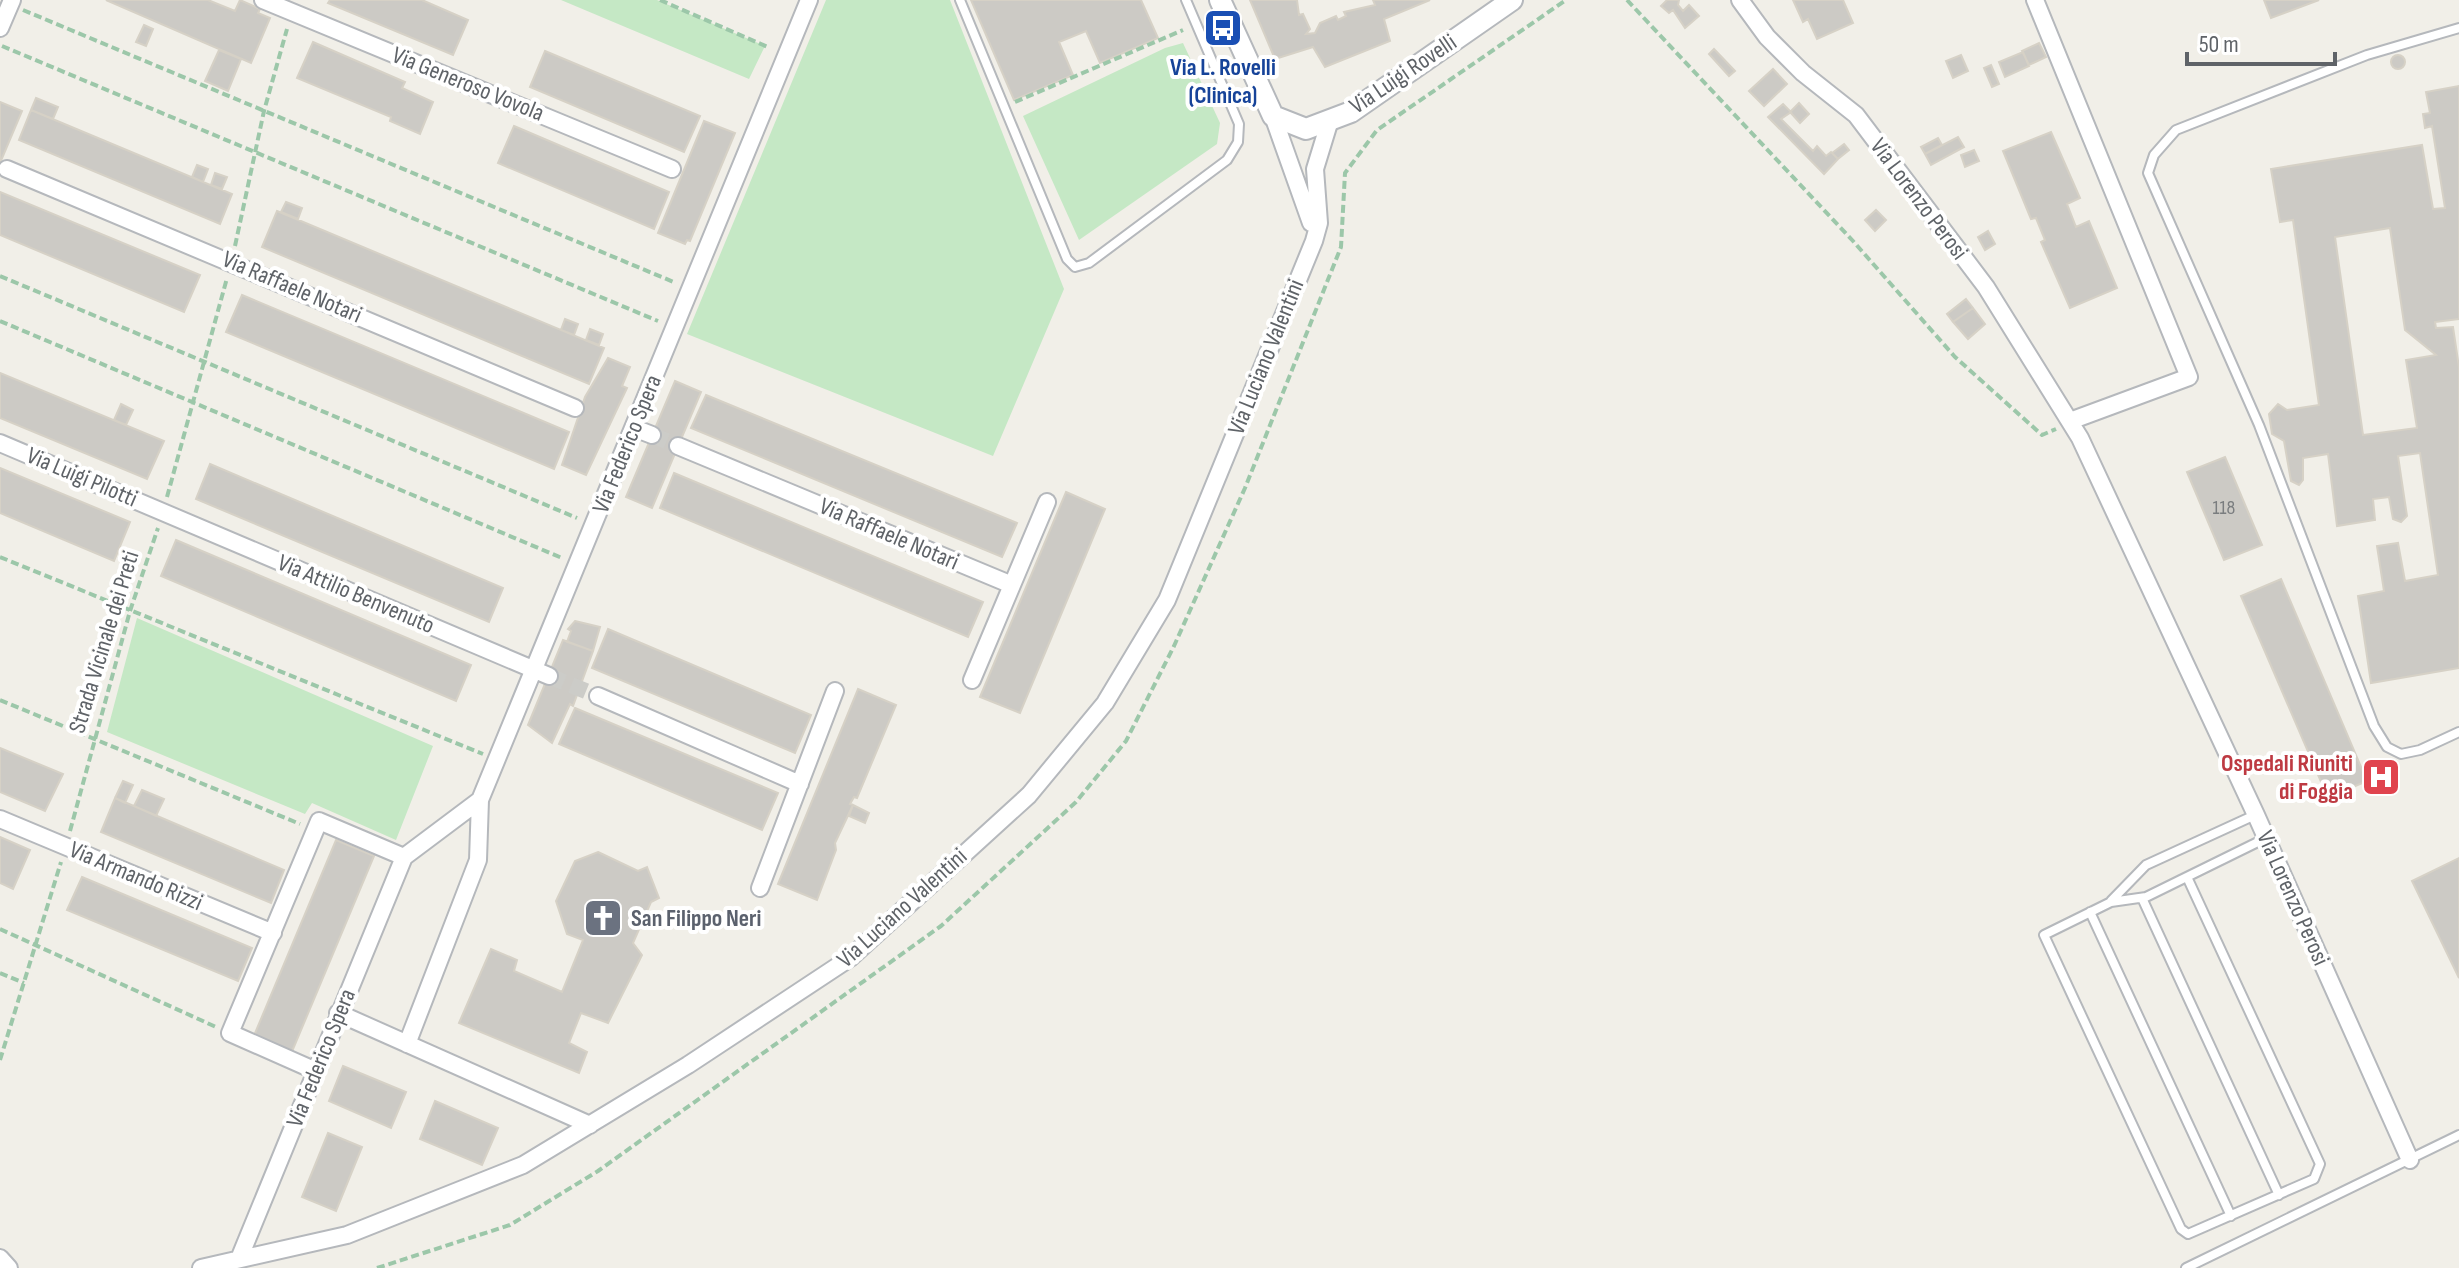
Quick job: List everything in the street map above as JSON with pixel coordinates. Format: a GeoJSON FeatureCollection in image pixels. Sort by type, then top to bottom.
{"type":"FeatureCollection","features":[{"type":"Feature","properties":{"kind":"street","name":"Via Generoso Vovola"},"geometry":{"type":"LineString","coordinates":[[263,0],[672,169]]}},
{"type":"Feature","properties":{"kind":"street","name":"Via Federico Spera"},"geometry":{"type":"LineString","coordinates":[[480,800],[541,673],[577,564],[809,0]]}},
{"type":"Feature","properties":{"kind":"street"},"geometry":{"type":"LineString","coordinates":[[1220,0],[1273,116],[1308,211],[1314,241]]}},
{"type":"Feature","properties":{"kind":"street","name":"Via Luigi Rovelli"},"geometry":{"type":"LineString","coordinates":[[1273,116],[1306,129],[1351,112],[1512,0]]}},
{"type":"Feature","properties":{"kind":"street","name":"Via Lorenzo Perosi"},"geometry":{"type":"LineString","coordinates":[[1740,0],[1767,37],[1803,73],[1856,115],[1986,287],[2070,421],[2256,815],[2410,1160]]}},
{"type":"Feature","properties":{"kind":"street"},"geometry":{"type":"LineString","coordinates":[[2035,0],[2189,377],[2070,421]]}},
{"type":"Feature","properties":{"kind":"street"},"geometry":{"type":"LineString","coordinates":[[0,28],[11,2]]}},
{"type":"Feature","properties":{"kind":"street","name":"Via Luciano Valentini"},"geometry":{"type":"LineString","coordinates":[[201,1268],[347,1235],[523,1165],[794,998],[850,958],[1029,795],[1105,703],[1167,600],[1314,241],[1319,223],[1315,169],[1330,120]]}},
{"type":"Feature","properties":{"kind":"street","name":"Via Raffaele Notari"},"geometry":{"type":"LineString","coordinates":[[7,169],[575,408]]}},
{"type":"Feature","properties":{"kind":"street"},"geometry":{"type":"LineString","coordinates":[[634,428],[652,435]]}},
{"type":"Feature","properties":{"kind":"street","name":"Via Luigi Pilotti"},"geometry":{"type":"LineString","coordinates":[[0,443],[163,512]]}},
{"type":"Feature","properties":{"kind":"street","name":"Via Raffaele Notari"},"geometry":{"type":"LineString","coordinates":[[678,446],[1012,585]]}},
{"type":"Feature","properties":{"kind":"street"},"geometry":{"type":"LineString","coordinates":[[972,680],[1047,502]]}},
{"type":"Feature","properties":{"kind":"street","name":"Via Attilio Benvenuto"},"geometry":{"type":"LineString","coordinates":[[163,512],[541,673]]}},
{"type":"Feature","properties":{"kind":"street"},"geometry":{"type":"LineString","coordinates":[[760,888],[835,691]]}},
{"type":"Feature","properties":{"kind":"street"},"geometry":{"type":"LineString","coordinates":[[598,696],[800,784]]}},
{"type":"Feature","properties":{"kind":"street"},"geometry":{"type":"LineString","coordinates":[[407,1044],[478,860],[480,800]]}},
{"type":"Feature","properties":{"kind":"street"},"geometry":{"type":"LineString","coordinates":[[316,1071],[230,1033],[319,821],[404,857],[480,800]]}},
{"type":"Feature","properties":{"kind":"street","name":"Via Armando Rizzi"},"geometry":{"type":"LineString","coordinates":[[0,819],[273,933]]}},
{"type":"Feature","properties":{"kind":"street","name":"Via Federico Spera"},"geometry":{"type":"LineString","coordinates":[[239,1259],[404,857]]}},
{"type":"Feature","properties":{"kind":"street"},"geometry":{"type":"LineString","coordinates":[[338,1013],[590,1125]]}},
{"type":"Feature","properties":{"kind":"street"},"geometry":{"type":"LineString","coordinates":[[0,1258],[9,1268]]}},
{"type":"Feature","properties":{"kind":"lane"},"geometry":{"type":"LineString","coordinates":[[960,0],[1067,259],[1075,267],[1089,263],[1227,160],[1238,142],[1239,124],[1186,0]]}},
{"type":"Feature","properties":{"kind":"lane"},"geometry":{"type":"LineString","coordinates":[[2459,28],[2367,55],[2176,130],[2154,155],[2148,173],[2259,425],[2374,726],[2387,747],[2401,754],[2420,750],[2459,732]]}},
{"type":"Feature","properties":{"kind":"lane"},"geometry":{"type":"LineString","coordinates":[[2111,902],[2146,865],[2256,815]]}},
{"type":"Feature","properties":{"kind":"lane"},"geometry":{"type":"LineString","coordinates":[[2187,877],[2320,1164],[2314,1179],[2193,1233],[2184,1233],[2044,935],[2111,902],[2142,898],[2266,838]]}},
{"type":"Feature","properties":{"kind":"lane"},"geometry":{"type":"LineString","coordinates":[[2142,898],[2279,1195]]}},
{"type":"Feature","properties":{"kind":"lane"},"geometry":{"type":"LineString","coordinates":[[2090,912],[2231,1216]]}},
{"type":"Feature","properties":{"kind":"lane"},"geometry":{"type":"LineString","coordinates":[[2186,1268],[2459,1135]]}},
{"type":"Feature","properties":{"kind":"path"},"geometry":{"type":"LineString","coordinates":[[660,0],[787,55]]}},
{"type":"Feature","properties":{"kind":"path"},"geometry":{"type":"LineString","coordinates":[[377,1268],[510,1225],[598,1171],[941,926],[1076,802],[1126,741],[1174,646],[1245,488],[1341,247],[1345,173],[1354,157],[1377,130],[1566,0]]}},
{"type":"Feature","properties":{"kind":"path"},"geometry":{"type":"LineString","coordinates":[[1627,0],[1987,389],[2042,435],[2070,421]]}},
{"type":"Feature","properties":{"kind":"path"},"geometry":{"type":"LineString","coordinates":[[11,2],[690,290]]}},
{"type":"Feature","properties":{"kind":"path","name":"Strada Vicinale dei Preti"},"geometry":{"type":"LineString","coordinates":[[0,1060],[66,846],[130,611],[163,512],[231,262],[264,111],[292,12]]}},
{"type":"Feature","properties":{"kind":"path"},"geometry":{"type":"LineString","coordinates":[[1006,107],[1197,24]]}},
{"type":"Feature","properties":{"kind":"path"},"geometry":{"type":"LineString","coordinates":[[0,45],[675,328]]}},
{"type":"Feature","properties":{"kind":"path"},"geometry":{"type":"LineString","coordinates":[[0,276],[594,525]]}},
{"type":"Feature","properties":{"kind":"path"},"geometry":{"type":"LineString","coordinates":[[0,321],[577,564]]}},
{"type":"Feature","properties":{"kind":"path"},"geometry":{"type":"LineString","coordinates":[[0,557],[497,760]]}},
{"type":"Feature","properties":{"kind":"path"},"geometry":{"type":"LineString","coordinates":[[0,700],[296,825],[319,821]]}},
{"type":"Feature","properties":{"kind":"path"},"geometry":{"type":"LineString","coordinates":[[0,929],[230,1033]]}},
{"type":"Feature","properties":{"kind":"path"},"geometry":{"type":"LineString","coordinates":[[0,973],[24,983]]}},
{"type":"Feature","properties":{"kind":"green space"},"geometry":{"type":"Polygon","coordinates":[[[561,0],[657,0],[765,46],[749,79],[561,0]]]}},
{"type":"Feature","properties":{"kind":"green space"},"geometry":{"type":"Polygon","coordinates":[[[826,0],[950,0],[1064,289],[993,456],[687,334],[826,0]]]}},
{"type":"Feature","properties":{"kind":"green space"},"geometry":{"type":"Polygon","coordinates":[[[1183,43],[1220,123],[1217,144],[1079,240],[1023,116],[1165,48],[1183,43]]]}},
{"type":"Feature","properties":{"kind":"green space"},"geometry":{"type":"Polygon","coordinates":[[[137,618],[433,746],[396,840],[312,803],[305,814],[107,732],[137,618]]]}},
{"type":"Feature","properties":{"kind":"building"},"geometry":{"type":"Polygon","coordinates":[[[106,0],[208,0],[235,11],[240,0],[260,9],[258,13],[270,18],[251,63],[106,0]]]}},
{"type":"Feature","properties":{"kind":"building"},"geometry":{"type":"Polygon","coordinates":[[[330,0],[422,0],[468,20],[453,55],[328,3],[330,0]]]}},
{"type":"Feature","properties":{"kind":"building"},"geometry":{"type":"Polygon","coordinates":[[[971,0],[1141,0],[1158,38],[1100,63],[1086,31],[1059,42],[1073,75],[1014,100],[971,0]]]}},
{"type":"Feature","properties":{"kind":"building"},"geometry":{"type":"Polygon","coordinates":[[[1250,0],[1297,0],[1299,15],[1303,14],[1310,29],[1306,34],[1315,33],[1320,23],[1336,16],[1338,20],[1346,16],[1344,12],[1375,5],[1373,0],[1430,0],[1384,19],[1390,41],[1325,67],[1313,47],[1275,59],[1250,0]]]}},
{"type":"Feature","properties":{"kind":"building"},"geometry":{"type":"Polygon","coordinates":[[[1667,0],[1679,0],[1678,5],[1683,11],[1689,5],[1699,16],[1685,28],[1673,10],[1669,13],[1661,6],[1667,0]]]}},
{"type":"Feature","properties":{"kind":"building"},"geometry":{"type":"Polygon","coordinates":[[[1793,0],[1843,0],[1853,23],[1817,39],[1808,19],[1803,22],[1793,0]]]}},
{"type":"Feature","properties":{"kind":"building"},"geometry":{"type":"Polygon","coordinates":[[[2264,0],[2319,0],[2271,18],[2264,0]]]}},
{"type":"Feature","properties":{"kind":"building"},"geometry":{"type":"Polygon","coordinates":[[[144,25],[153,29],[146,46],[136,42],[144,25]]]}},
{"type":"Feature","properties":{"kind":"building"},"geometry":{"type":"Polygon","coordinates":[[[313,42],[405,82],[402,88],[433,102],[420,134],[390,121],[391,117],[297,78],[313,42]]]}},
{"type":"Feature","properties":{"kind":"building"},"geometry":{"type":"Polygon","coordinates":[[[2039,43],[2046,57],[2029,65],[2022,51],[2039,43]]]}},
{"type":"Feature","properties":{"kind":"building"},"geometry":{"type":"Polygon","coordinates":[[[1714,49],[1735,71],[1729,76],[1709,54],[1714,49]]]}},
{"type":"Feature","properties":{"kind":"building"},"geometry":{"type":"Polygon","coordinates":[[[219,50],[241,59],[228,91],[205,81],[219,50]]]}},
{"type":"Feature","properties":{"kind":"building"},"geometry":{"type":"Polygon","coordinates":[[[545,51],[700,116],[684,152],[530,87],[545,51]]]}},
{"type":"Feature","properties":{"kind":"building"},"geometry":{"type":"Polygon","coordinates":[[[2023,52],[2029,66],[2005,77],[1999,62],[2023,52]]]}},
{"type":"Feature","properties":{"kind":"building"},"geometry":{"type":"Polygon","coordinates":[[[1961,55],[1968,71],[1953,78],[1946,61],[1961,55]]]}},
{"type":"Feature","properties":{"kind":"building"},"geometry":{"type":"Polygon","coordinates":[[[2398,55],[2405,62],[2398,69],[2391,62],[2398,55]]]}},
{"type":"Feature","properties":{"kind":"building"},"geometry":{"type":"Polygon","coordinates":[[[1991,65],[1999,84],[1992,87],[1984,68],[1991,65]]]}},
{"type":"Feature","properties":{"kind":"building"},"geometry":{"type":"Polygon","coordinates":[[[1773,69],[1787,84],[1764,106],[1749,91],[1773,69]]]}},
{"type":"Feature","properties":{"kind":"building"},"geometry":{"type":"Polygon","coordinates":[[[2459,86],[2459,319],[2435,322],[2436,328],[2453,327],[2459,367],[2459,668],[2371,683],[2358,596],[2384,591],[2377,546],[2398,543],[2405,581],[2438,575],[2420,453],[2398,456],[2407,516],[2401,522],[2393,519],[2389,497],[2373,499],[2375,520],[2337,526],[2328,454],[2303,458],[2303,480],[2299,485],[2291,481],[2284,441],[2272,434],[2269,414],[2278,404],[2287,410],[2319,405],[2293,220],[2280,222],[2271,169],[2422,145],[2433,209],[2445,208],[2432,126],[2425,128],[2423,114],[2430,113],[2426,92],[2459,86]],[[2390,228],[2335,237],[2363,435],[2417,428],[2406,360],[2436,355],[2405,330],[2390,228]]]}},
{"type":"Feature","properties":{"kind":"building"},"geometry":{"type":"Polygon","coordinates":[[[36,98],[58,107],[53,119],[31,110],[36,98]]]}},
{"type":"Feature","properties":{"kind":"building"},"geometry":{"type":"Polygon","coordinates":[[[0,102],[22,111],[0,163],[0,102]]]}},
{"type":"Feature","properties":{"kind":"building"},"geometry":{"type":"Polygon","coordinates":[[[1799,103],[1809,114],[1800,123],[1790,112],[1799,103]]]}},
{"type":"Feature","properties":{"kind":"building"},"geometry":{"type":"Polygon","coordinates":[[[1783,104],[1791,112],[1781,119],[1813,151],[1817,146],[1826,156],[1831,152],[1838,159],[1824,174],[1768,117],[1783,104]]]}},
{"type":"Feature","properties":{"kind":"building"},"geometry":{"type":"Polygon","coordinates":[[[31,110],[232,194],[220,224],[19,140],[31,110]]]}},
{"type":"Feature","properties":{"kind":"building"},"geometry":{"type":"Polygon","coordinates":[[[704,121],[735,133],[690,241],[687,240],[685,244],[658,233],[704,121]]]}},
{"type":"Feature","properties":{"kind":"building"},"geometry":{"type":"Polygon","coordinates":[[[514,126],[669,192],[654,229],[498,163],[514,126]]]}},
{"type":"Feature","properties":{"kind":"building"},"geometry":{"type":"Polygon","coordinates":[[[2051,132],[2080,198],[2067,204],[2076,227],[2089,221],[2117,288],[2070,308],[2041,242],[2045,240],[2036,218],[2031,219],[2003,151],[2051,132]]]}},
{"type":"Feature","properties":{"kind":"building"},"geometry":{"type":"Polygon","coordinates":[[[1958,137],[1964,147],[1931,165],[1925,154],[1958,137]]]}},
{"type":"Feature","properties":{"kind":"building"},"geometry":{"type":"Polygon","coordinates":[[[1938,138],[1942,145],[1925,154],[1921,147],[1938,138]]]}},
{"type":"Feature","properties":{"kind":"building"},"geometry":{"type":"Polygon","coordinates":[[[1844,144],[1849,150],[1838,159],[1832,153],[1844,144]]]}},
{"type":"Feature","properties":{"kind":"building"},"geometry":{"type":"Polygon","coordinates":[[[1974,150],[1979,161],[1965,167],[1961,155],[1974,150]]]}},
{"type":"Feature","properties":{"kind":"building"},"geometry":{"type":"Polygon","coordinates":[[[197,165],[208,169],[203,182],[192,177],[197,165]]]}},
{"type":"Feature","properties":{"kind":"building"},"geometry":{"type":"Polygon","coordinates":[[[215,173],[227,177],[222,189],[211,185],[215,173]]]}},
{"type":"Feature","properties":{"kind":"building"},"geometry":{"type":"Polygon","coordinates":[[[0,192],[200,275],[184,312],[0,235],[0,192]]]}},
{"type":"Feature","properties":{"kind":"building"},"geometry":{"type":"Polygon","coordinates":[[[286,202],[302,208],[298,219],[281,212],[286,202]]]}},
{"type":"Feature","properties":{"kind":"building"},"geometry":{"type":"Polygon","coordinates":[[[1876,210],[1886,220],[1875,231],[1865,220],[1876,210]]]}},
{"type":"Feature","properties":{"kind":"building"},"geometry":{"type":"Polygon","coordinates":[[[277,211],[604,348],[589,384],[262,247],[277,211]]]}},
{"type":"Feature","properties":{"kind":"building"},"geometry":{"type":"Polygon","coordinates":[[[1988,231],[1995,244],[1985,250],[1978,237],[1988,231]]]}},
{"type":"Feature","properties":{"kind":"building"},"geometry":{"type":"Polygon","coordinates":[[[242,295],[569,432],[554,469],[226,332],[242,295]]]}},
{"type":"Feature","properties":{"kind":"building"},"geometry":{"type":"Polygon","coordinates":[[[1966,299],[1973,308],[1953,322],[1947,314],[1966,299]]]}},
{"type":"Feature","properties":{"kind":"building"},"geometry":{"type":"Polygon","coordinates":[[[1973,308],[1985,324],[1968,339],[1953,322],[1973,308]]]}},
{"type":"Feature","properties":{"kind":"building"},"geometry":{"type":"Polygon","coordinates":[[[565,319],[578,324],[574,335],[561,330],[565,319]]]}},
{"type":"Feature","properties":{"kind":"building"},"geometry":{"type":"Polygon","coordinates":[[[590,329],[603,334],[599,345],[586,340],[590,329]]]}},
{"type":"Feature","properties":{"kind":"building"},"geometry":{"type":"Polygon","coordinates":[[[608,358],[630,367],[622,386],[627,388],[586,475],[562,465],[585,397],[608,358]]]}},
{"type":"Feature","properties":{"kind":"building"},"geometry":{"type":"Polygon","coordinates":[[[0,373],[164,441],[147,479],[0,418],[0,373]]]}},
{"type":"Feature","properties":{"kind":"building"},"geometry":{"type":"Polygon","coordinates":[[[675,381],[701,392],[652,508],[626,497],[675,381]]]}},
{"type":"Feature","properties":{"kind":"building"},"geometry":{"type":"Polygon","coordinates":[[[706,395],[1017,523],[1002,557],[691,428],[706,395]]]}},
{"type":"Feature","properties":{"kind":"building"},"geometry":{"type":"Polygon","coordinates":[[[121,404],[133,410],[126,425],[114,420],[121,404]]]}},
{"type":"Feature","properties":{"kind":"building"},"geometry":{"type":"Polygon","coordinates":[[[2225,457],[2262,545],[2224,560],[2187,472],[2225,457]]]}},
{"type":"Feature","properties":{"kind":"building"},"geometry":{"type":"Polygon","coordinates":[[[210,464],[503,588],[489,622],[196,499],[210,464]]]}},
{"type":"Feature","properties":{"kind":"building"},"geometry":{"type":"Polygon","coordinates":[[[0,468],[130,522],[114,561],[0,513],[0,468]]]}},
{"type":"Feature","properties":{"kind":"building"},"geometry":{"type":"Polygon","coordinates":[[[674,473],[983,602],[968,637],[660,508],[674,473]]]}},
{"type":"Feature","properties":{"kind":"building"},"geometry":{"type":"Polygon","coordinates":[[[1066,492],[1105,509],[1020,713],[980,697],[1066,492]]]}},
{"type":"Feature","properties":{"kind":"building"},"geometry":{"type":"Polygon","coordinates":[[[176,540],[471,665],[456,701],[161,576],[176,540]]]}},
{"type":"Feature","properties":{"kind":"building"},"geometry":{"type":"Polygon","coordinates":[[[2281,579],[2367,781],[2328,798],[2241,596],[2281,579]]]}},
{"type":"Feature","properties":{"kind":"building"},"geometry":{"type":"Polygon","coordinates":[[[575,621],[600,627],[593,651],[567,642],[571,631],[568,629],[575,621]]]}},
{"type":"Feature","properties":{"kind":"building"},"geometry":{"type":"Polygon","coordinates":[[[608,629],[811,715],[795,753],[592,668],[608,629]]]}},
{"type":"Feature","properties":{"kind":"building"},"geometry":{"type":"Polygon","coordinates":[[[563,640],[593,651],[573,706],[570,704],[552,743],[528,725],[563,640]]]}},
{"type":"Feature","properties":{"kind":"building"},"geometry":{"type":"Polygon","coordinates":[[[858,689],[896,705],[857,798],[854,797],[850,804],[853,805],[835,843],[836,850],[817,900],[778,884],[858,689]]]}},
{"type":"Feature","properties":{"kind":"building"},"geometry":{"type":"Polygon","coordinates":[[[575,708],[778,793],[762,830],[559,744],[575,708]]]}},
{"type":"Feature","properties":{"kind":"building"},"geometry":{"type":"Polygon","coordinates":[[[0,748],[63,774],[45,811],[0,792],[0,748]]]}},
{"type":"Feature","properties":{"kind":"building"},"geometry":{"type":"Polygon","coordinates":[[[123,781],[133,785],[125,803],[115,798],[123,781]]]}},
{"type":"Feature","properties":{"kind":"building"},"geometry":{"type":"Polygon","coordinates":[[[142,790],[164,799],[156,816],[134,806],[142,790]]]}},
{"type":"Feature","properties":{"kind":"building"},"geometry":{"type":"Polygon","coordinates":[[[115,798],[284,870],[271,903],[101,832],[115,798]]]}},
{"type":"Feature","properties":{"kind":"building"},"geometry":{"type":"Polygon","coordinates":[[[853,805],[869,813],[865,823],[849,816],[853,805]]]}},
{"type":"Feature","properties":{"kind":"building"},"geometry":{"type":"Polygon","coordinates":[[[0,837],[30,850],[13,889],[0,883],[0,837]]]}},
{"type":"Feature","properties":{"kind":"building"},"geometry":{"type":"Polygon","coordinates":[[[336,840],[374,856],[291,1054],[253,1038],[336,840]]]}},
{"type":"Feature","properties":{"kind":"building"},"geometry":{"type":"Polygon","coordinates":[[[598,852],[638,871],[647,867],[659,898],[651,902],[633,943],[642,955],[608,1023],[581,1013],[569,1043],[587,1052],[579,1073],[459,1023],[491,949],[517,960],[514,971],[562,992],[583,940],[567,934],[556,901],[575,861],[598,852]]]}},
{"type":"Feature","properties":{"kind":"building"},"geometry":{"type":"Polygon","coordinates":[[[2459,858],[2459,978],[2412,881],[2459,858]]]}},
{"type":"Feature","properties":{"kind":"building"},"geometry":{"type":"Polygon","coordinates":[[[82,877],[252,948],[238,981],[67,910],[82,877]]]}},
{"type":"Feature","properties":{"kind":"building"},"geometry":{"type":"Polygon","coordinates":[[[343,1066],[406,1092],[391,1128],[329,1101],[343,1066]]]}},
{"type":"Feature","properties":{"kind":"building"},"geometry":{"type":"Polygon","coordinates":[[[435,1101],[498,1128],[482,1165],[420,1139],[435,1101]]]}},
{"type":"Feature","properties":{"kind":"building"},"geometry":{"type":"Polygon","coordinates":[[[328,1133],[362,1147],[336,1211],[302,1197],[328,1133]]]}},
{"type":"Feature","properties":{"kind":"tunnel"},"geometry":{"type":"LineString","coordinates":[[652,435],[678,446]]}},
{"type":"Feature","properties":{"kind":"tunnel"},"geometry":{"type":"LineString","coordinates":[[549,676],[598,696]]}},
{"type":"Feature","properties":{"kind":"place","name":"Via L. Rovelli (Clinica)"},"geometry":{"type":"Point","coordinates":[1223,28]}},
{"type":"Feature","properties":{"kind":"place","name":"Ospedali Riuniti di Foggia"},"geometry":{"type":"Point","coordinates":[2381,777]}},
{"type":"Feature","properties":{"kind":"place","name":"San Filippo Neri"},"geometry":{"type":"Point","coordinates":[603,918]}}]}
